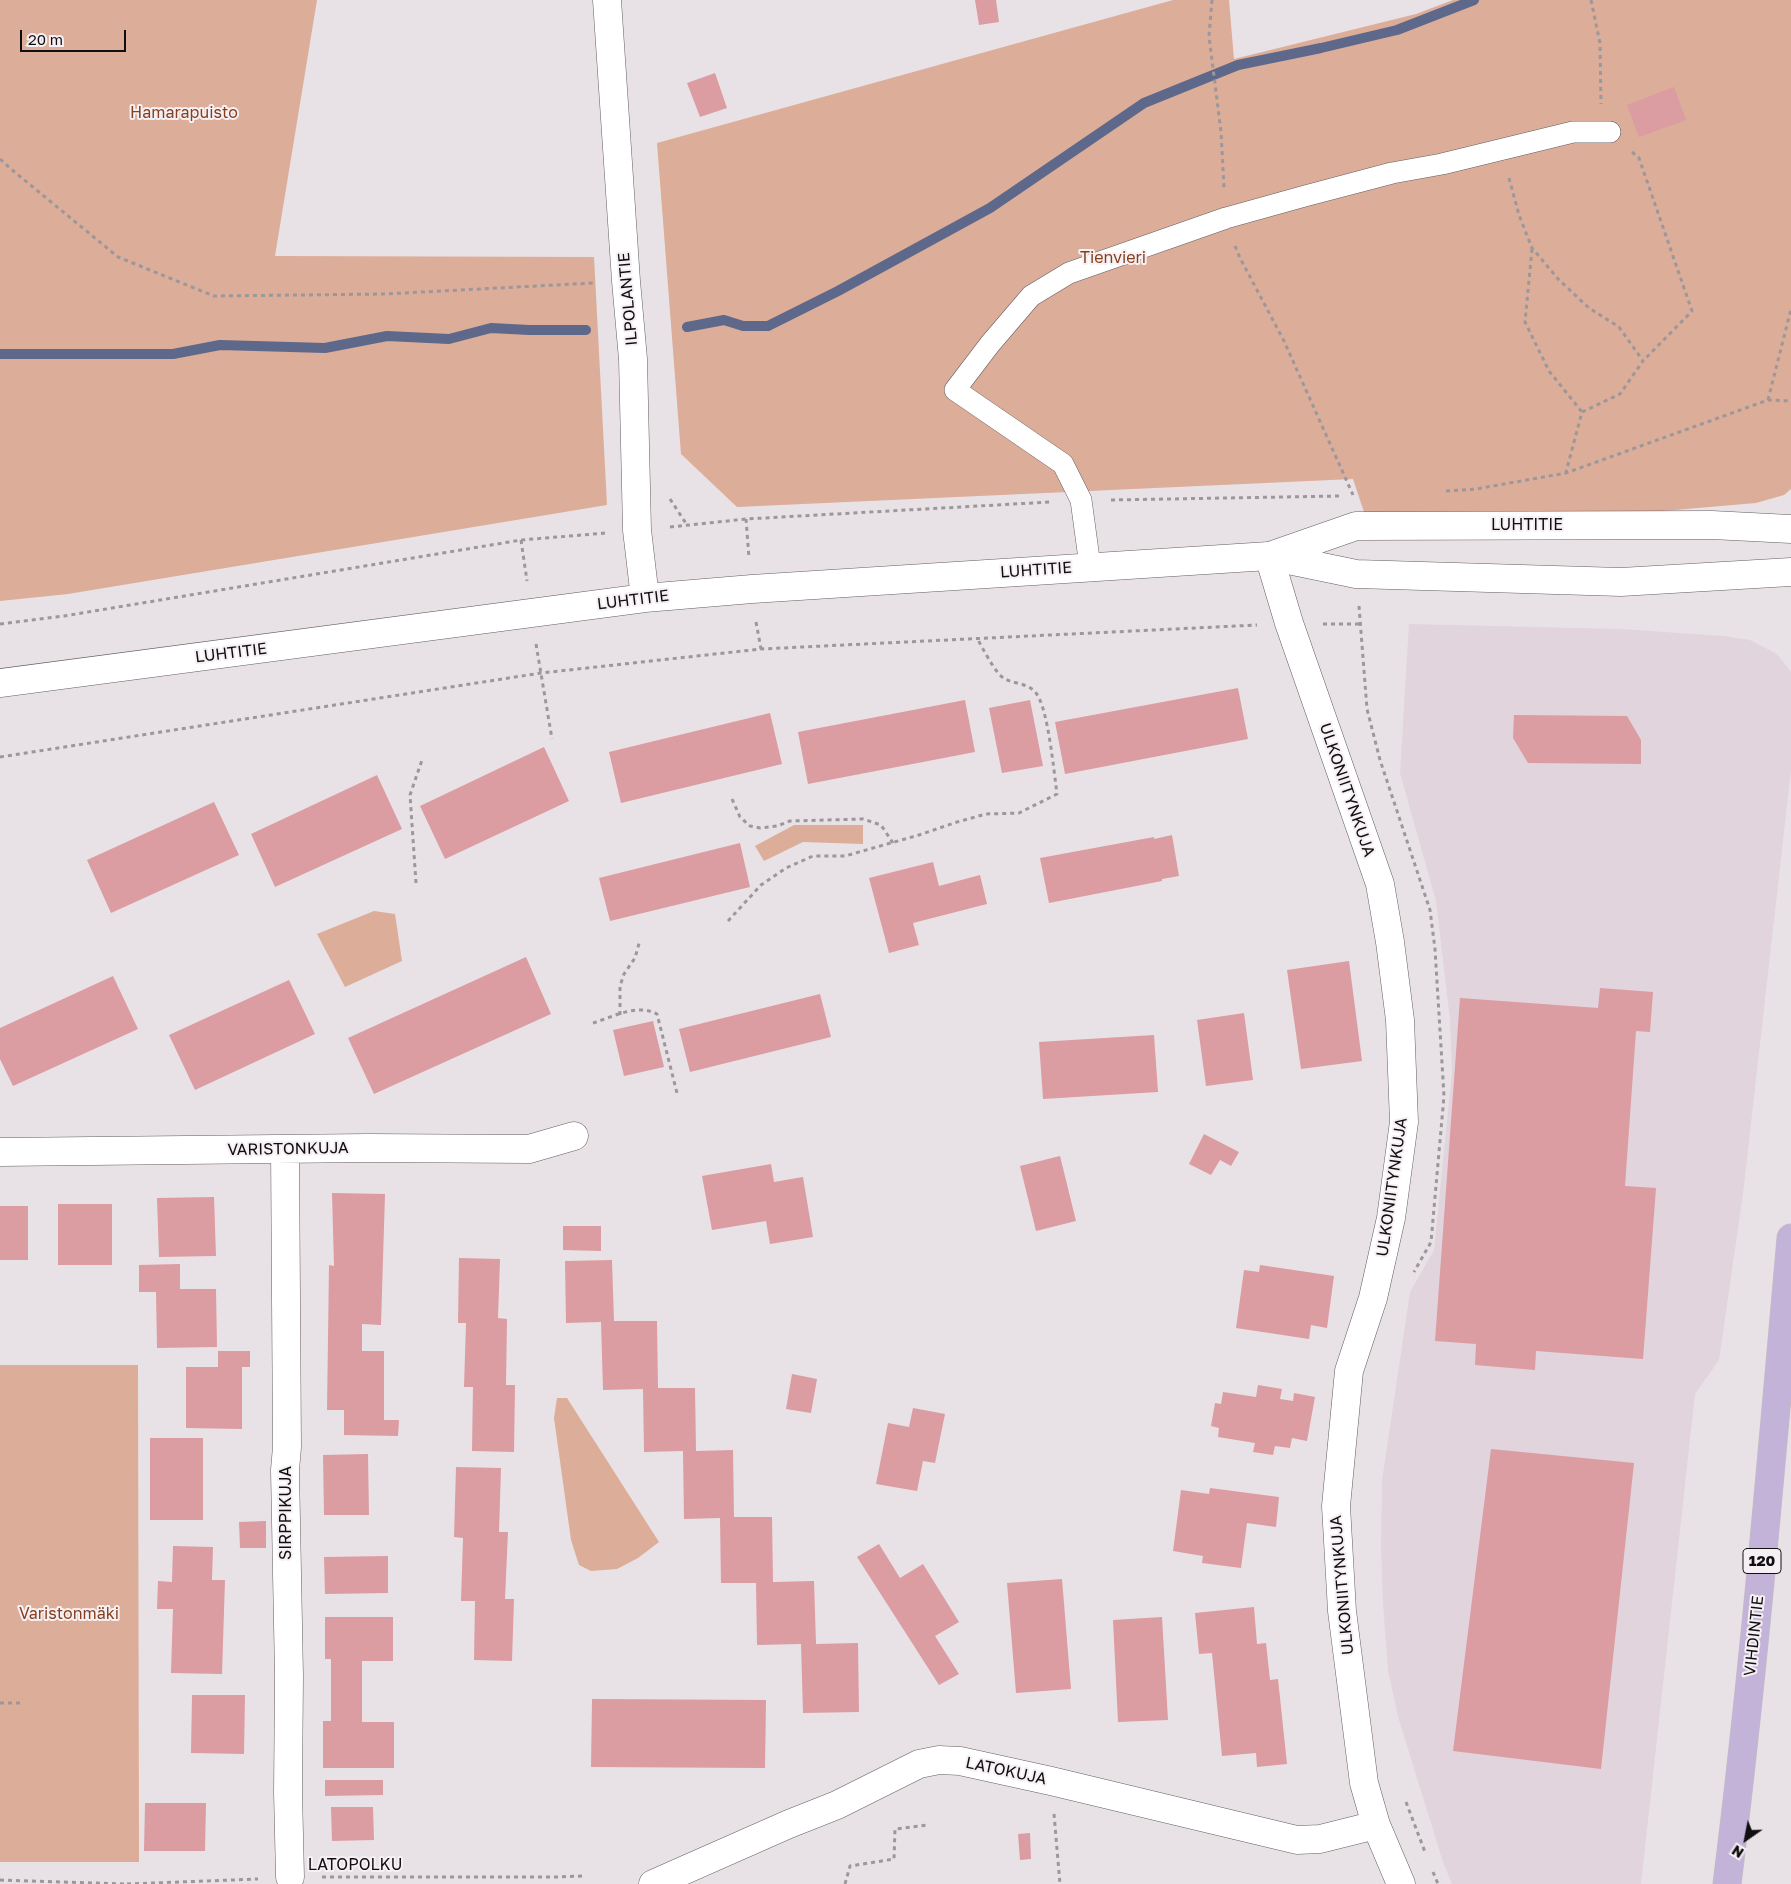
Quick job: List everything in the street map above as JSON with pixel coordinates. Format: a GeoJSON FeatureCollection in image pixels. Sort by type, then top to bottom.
{"type":"FeatureCollection","features":[{"type":"Feature","properties":{"kind":"main road","name":"VIHDINTIE"},"geometry":{"type":"LineString","coordinates":[[1727,1884],[1738,1802],[1770,1479],[1791,1238]]}},
{"type":"Feature","properties":{"kind":"street","name":"ILPOLANTIE"},"geometry":{"type":"LineString","coordinates":[[607,0],[633,360],[637,530],[645,598]]}},
{"type":"Feature","properties":{"kind":"street","name":"LUHTITIE"},"geometry":{"type":"LineString","coordinates":[[1269,556],[1356,526],[1712,525],[1791,528]]}},
{"type":"Feature","properties":{"kind":"street","name":"LUHTITIE"},"geometry":{"type":"LineString","coordinates":[[0,683],[645,598],[752,588],[1090,566],[1269,556],[1356,574],[1621,582],[1791,572]]}},
{"type":"Feature","properties":{"kind":"street","name":"ULKONIITYNKUJA"},"geometry":{"type":"LineString","coordinates":[[1269,556],[1289,623],[1380,884],[1400,1020],[1404,1122],[1391,1218],[1373,1298],[1349,1371],[1336,1506],[1342,1610],[1364,1783],[1376,1825],[1401,1884]]}},
{"type":"Feature","properties":{"kind":"street","name":"VARISTONKUJA"},"geometry":{"type":"LineString","coordinates":[[0,1152],[530,1149],[574,1136]]}},
{"type":"Feature","properties":{"kind":"street","name":"SIRPPIKUJA"},"geometry":{"type":"LineString","coordinates":[[285,1149],[290,1878]]}},
{"type":"Feature","properties":{"kind":"street","name":"LATOKUJA"},"geometry":{"type":"LineString","coordinates":[[652,1884],[837,1805],[919,1764],[939,1760],[960,1761],[1051,1781],[1297,1840],[1320,1840],[1376,1825]]}},
{"type":"Feature","properties":{"kind":"lane"},"geometry":{"type":"LineString","coordinates":[[1090,566],[1080,500],[1063,464],[955,390],[990,344],[1031,296],[1069,273],[1226,218],[1392,174],[1501,151],[1573,132],[1604,132]]}},
{"type":"Feature","properties":{"kind":"path"},"geometry":{"type":"LineString","coordinates":[[1212,0],[1209,36],[1218,101],[1226,218],[1240,258],[1284,341],[1353,495]]}},
{"type":"Feature","properties":{"kind":"path"},"geometry":{"type":"LineString","coordinates":[[1566,473],[1582,412],[1620,394],[1643,361],[1692,311],[1639,158],[1604,132],[1600,43],[1591,0]]}},
{"type":"Feature","properties":{"kind":"path"},"geometry":{"type":"LineString","coordinates":[[1501,151],[1519,215],[1532,248],[1559,280],[1589,308],[1619,327],[1643,361]]}},
{"type":"Feature","properties":{"kind":"path"},"geometry":{"type":"LineString","coordinates":[[0,159],[118,257],[214,296],[385,294],[626,281]]}},
{"type":"Feature","properties":{"kind":"path"},"geometry":{"type":"LineString","coordinates":[[1532,248],[1525,322],[1550,371],[1582,412]]}},
{"type":"Feature","properties":{"kind":"path"},"geometry":{"type":"LineString","coordinates":[[1768,400],[1791,309]]}},
{"type":"Feature","properties":{"kind":"path"},"geometry":{"type":"LineString","coordinates":[[1438,491],[1476,490],[1566,473],[1768,400],[1791,402]]}},
{"type":"Feature","properties":{"kind":"path"},"geometry":{"type":"LineString","coordinates":[[0,624],[73,614],[521,540],[746,519],[1080,500],[1362,495]]}},
{"type":"Feature","properties":{"kind":"path"},"geometry":{"type":"LineString","coordinates":[[0,757],[541,673],[760,649],[1289,623],[1360,624]]}},
{"type":"Feature","properties":{"kind":"path"},"geometry":{"type":"LineString","coordinates":[[728,921],[761,885],[796,862],[813,856],[845,856],[986,814],[1019,813],[1057,794],[1043,707],[1039,699],[1035,692],[1024,684],[1003,678],[986,655],[977,638]]}},
{"type":"Feature","properties":{"kind":"path"},"geometry":{"type":"LineString","coordinates":[[541,673],[552,739]]}},
{"type":"Feature","properties":{"kind":"path"},"geometry":{"type":"LineString","coordinates":[[416,882],[410,795],[422,760]]}},
{"type":"Feature","properties":{"kind":"path"},"geometry":{"type":"LineString","coordinates":[[732,799],[740,818],[750,826],[760,828],[777,826],[790,821],[864,819],[880,825],[893,842]]}},
{"type":"Feature","properties":{"kind":"path"},"geometry":{"type":"LineString","coordinates":[[620,1015],[620,986],[624,974],[635,958],[640,940]]}},
{"type":"Feature","properties":{"kind":"path"},"geometry":{"type":"LineString","coordinates":[[593,1023],[639,1009],[649,1010],[657,1014],[677,1093]]}},
{"type":"Feature","properties":{"kind":"path"},"geometry":{"type":"LineString","coordinates":[[0,1703],[23,1703]]}},
{"type":"Feature","properties":{"kind":"path"},"geometry":{"type":"LineString","coordinates":[[1051,1781],[1060,1884]]}},
{"type":"Feature","properties":{"kind":"path"},"geometry":{"type":"LineString","coordinates":[[1402,1794],[1427,1857]]}},
{"type":"Feature","properties":{"kind":"path"},"geometry":{"type":"LineString","coordinates":[[845,1884],[850,1866],[894,1859],[895,1829],[928,1825]]}},
{"type":"Feature","properties":{"kind":"path"},"geometry":{"type":"LineString","coordinates":[[1431,1866],[1438,1884]]}},
{"type":"Feature","properties":{"kind":"path","name":"LATOPOLKU"},"geometry":{"type":"LineString","coordinates":[[0,1880],[140,1884],[290,1878],[555,1878],[584,1876]]}},
{"type":"Feature","properties":{"kind":"shaded area"},"geometry":{"type":"Polygon","coordinates":[[[1409,624],[1620,629],[1724,636],[1750,640],[1777,654],[1791,672],[1791,770],[1743,1194],[1719,1360],[1695,1394],[1641,1884],[1452,1884],[1443,1862],[1399,1720],[1388,1671],[1381,1547],[1382,1481],[1410,1292],[1434,1250],[1452,1072],[1450,1020],[1436,901],[1400,773],[1409,624]]]}},
{"type":"Feature","properties":{"kind":"green space","name":"Hamarapuisto"},"geometry":{"type":"Polygon","coordinates":[[[0,0],[317,0],[275,256],[594,257],[607,505],[68,594],[0,601],[0,0]]]}},
{"type":"Feature","properties":{"kind":"green space","name":"Tienvieri"},"geometry":{"type":"Polygon","coordinates":[[[1173,0],[1229,0],[1234,59],[1416,14],[1453,0],[1791,0],[1791,489],[1784,495],[1756,503],[1628,514],[1365,515],[1353,479],[737,507],[681,454],[657,143],[1173,0]]]}},
{"type":"Feature","properties":{"kind":"green space"},"geometry":{"type":"Polygon","coordinates":[[[794,825],[863,825],[863,844],[803,842],[764,861],[755,846],[794,825]]]}},
{"type":"Feature","properties":{"kind":"green space"},"geometry":{"type":"Polygon","coordinates":[[[374,911],[395,914],[402,961],[345,987],[317,934],[374,911]]]}},
{"type":"Feature","properties":{"kind":"green space","name":"Varistonmäki"},"geometry":{"type":"Polygon","coordinates":[[[0,1365],[138,1365],[139,1862],[0,1862],[0,1365]]]}},
{"type":"Feature","properties":{"kind":"green space"},"geometry":{"type":"Polygon","coordinates":[[[557,1398],[567,1398],[659,1542],[638,1558],[617,1569],[591,1571],[579,1565],[571,1540],[554,1418],[557,1398]]]}},
{"type":"Feature","properties":{"kind":"building"},"geometry":{"type":"Polygon","coordinates":[[[975,0],[996,0],[999,22],[979,25],[975,0]]]}},
{"type":"Feature","properties":{"kind":"building"},"geometry":{"type":"Polygon","coordinates":[[[715,73],[727,108],[700,117],[687,83],[715,73]]]}},
{"type":"Feature","properties":{"kind":"building"},"geometry":{"type":"Polygon","coordinates":[[[1674,87],[1686,120],[1639,137],[1627,105],[1674,87]]]}},
{"type":"Feature","properties":{"kind":"building"},"geometry":{"type":"Polygon","coordinates":[[[1238,688],[1248,739],[1065,774],[1055,722],[1238,688]]]}},
{"type":"Feature","properties":{"kind":"building"},"geometry":{"type":"Polygon","coordinates":[[[965,700],[975,752],[808,784],[798,732],[965,700]]]}},
{"type":"Feature","properties":{"kind":"building"},"geometry":{"type":"Polygon","coordinates":[[[1030,700],[1043,766],[1002,773],[989,708],[1030,700]]]}},
{"type":"Feature","properties":{"kind":"building"},"geometry":{"type":"Polygon","coordinates":[[[770,713],[782,764],[621,803],[609,752],[770,713]]]}},
{"type":"Feature","properties":{"kind":"building"},"geometry":{"type":"Polygon","coordinates":[[[1514,715],[1627,716],[1641,740],[1641,764],[1528,763],[1513,738],[1514,715]]]}},
{"type":"Feature","properties":{"kind":"building"},"geometry":{"type":"Polygon","coordinates":[[[544,747],[569,801],[445,859],[420,806],[544,747]]]}},
{"type":"Feature","properties":{"kind":"building"},"geometry":{"type":"Polygon","coordinates":[[[377,775],[402,829],[275,887],[251,834],[377,775]]]}},
{"type":"Feature","properties":{"kind":"building"},"geometry":{"type":"Polygon","coordinates":[[[214,802],[239,855],[111,913],[87,860],[214,802]]]}},
{"type":"Feature","properties":{"kind":"building"},"geometry":{"type":"Polygon","coordinates":[[[1172,835],[1179,876],[1049,903],[1040,858],[1172,835]]]}},
{"type":"Feature","properties":{"kind":"building"},"geometry":{"type":"Polygon","coordinates":[[[740,843],[750,887],[610,921],[599,878],[740,843]]]}},
{"type":"Feature","properties":{"kind":"building"},"geometry":{"type":"Polygon","coordinates":[[[933,862],[939,886],[980,875],[987,904],[913,923],[919,945],[889,953],[869,878],[933,862]]]}},
{"type":"Feature","properties":{"kind":"building"},"geometry":{"type":"Polygon","coordinates":[[[526,957],[551,1014],[374,1094],[348,1038],[526,957]]]}},
{"type":"Feature","properties":{"kind":"building"},"geometry":{"type":"Polygon","coordinates":[[[1349,961],[1362,1061],[1301,1069],[1287,970],[1349,961]]]}},
{"type":"Feature","properties":{"kind":"building"},"geometry":{"type":"Polygon","coordinates":[[[113,976],[138,1029],[13,1086],[0,1059],[0,1028],[113,976]]]}},
{"type":"Feature","properties":{"kind":"building"},"geometry":{"type":"Polygon","coordinates":[[[289,980],[315,1034],[195,1090],[169,1035],[289,980]]]}},
{"type":"Feature","properties":{"kind":"building"},"geometry":{"type":"Polygon","coordinates":[[[1600,988],[1653,992],[1650,1032],[1636,1031],[1625,1186],[1656,1188],[1643,1359],[1536,1351],[1535,1370],[1475,1365],[1476,1344],[1435,1341],[1460,998],[1598,1008],[1600,988]]]}},
{"type":"Feature","properties":{"kind":"building"},"geometry":{"type":"Polygon","coordinates":[[[820,994],[831,1037],[690,1072],[679,1029],[820,994]]]}},
{"type":"Feature","properties":{"kind":"building"},"geometry":{"type":"Polygon","coordinates":[[[1244,1013],[1253,1080],[1206,1086],[1197,1020],[1244,1013]]]}},
{"type":"Feature","properties":{"kind":"building"},"geometry":{"type":"Polygon","coordinates":[[[653,1021],[664,1067],[624,1076],[613,1030],[653,1021]]]}},
{"type":"Feature","properties":{"kind":"building"},"geometry":{"type":"Polygon","coordinates":[[[1154,1035],[1158,1092],[1043,1099],[1039,1042],[1154,1035]]]}},
{"type":"Feature","properties":{"kind":"building"},"geometry":{"type":"Polygon","coordinates":[[[1204,1134],[1239,1152],[1231,1166],[1220,1160],[1211,1175],[1189,1164],[1204,1134]]]}},
{"type":"Feature","properties":{"kind":"building"},"geometry":{"type":"Polygon","coordinates":[[[1060,1156],[1076,1221],[1036,1231],[1020,1166],[1060,1156]]]}},
{"type":"Feature","properties":{"kind":"building"},"geometry":{"type":"Polygon","coordinates":[[[771,1164],[774,1182],[803,1177],[813,1237],[770,1244],[766,1221],[712,1230],[702,1176],[771,1164]]]}},
{"type":"Feature","properties":{"kind":"building"},"geometry":{"type":"Polygon","coordinates":[[[332,1193],[385,1194],[381,1325],[362,1324],[362,1351],[384,1351],[384,1420],[399,1420],[398,1436],[344,1435],[344,1410],[327,1410],[329,1265],[334,1266],[332,1193]]]}},
{"type":"Feature","properties":{"kind":"building"},"geometry":{"type":"Polygon","coordinates":[[[214,1197],[216,1256],[159,1257],[157,1198],[214,1197]]]}},
{"type":"Feature","properties":{"kind":"building"},"geometry":{"type":"Polygon","coordinates":[[[58,1204],[112,1204],[112,1265],[58,1265],[58,1204]]]}},
{"type":"Feature","properties":{"kind":"building"},"geometry":{"type":"Polygon","coordinates":[[[0,1206],[28,1206],[28,1260],[0,1260],[0,1206]]]}},
{"type":"Feature","properties":{"kind":"building"},"geometry":{"type":"Polygon","coordinates":[[[563,1226],[601,1226],[601,1251],[563,1250],[563,1226]]]}},
{"type":"Feature","properties":{"kind":"building"},"geometry":{"type":"Polygon","coordinates":[[[459,1258],[500,1259],[498,1318],[507,1319],[506,1385],[515,1385],[514,1452],[472,1451],[473,1387],[464,1387],[466,1323],[458,1323],[459,1258]]]}},
{"type":"Feature","properties":{"kind":"building"},"geometry":{"type":"Polygon","coordinates":[[[612,1260],[614,1321],[657,1321],[658,1388],[695,1388],[696,1451],[733,1450],[734,1517],[772,1517],[773,1582],[814,1581],[816,1644],[858,1643],[859,1712],[803,1713],[801,1644],[757,1645],[756,1583],[721,1583],[720,1518],[684,1519],[683,1451],[644,1452],[643,1389],[603,1390],[601,1322],[566,1323],[565,1261],[612,1260]]]}},
{"type":"Feature","properties":{"kind":"building"},"geometry":{"type":"Polygon","coordinates":[[[180,1264],[180,1289],[216,1289],[217,1347],[157,1348],[156,1292],[139,1292],[139,1265],[180,1264]]]}},
{"type":"Feature","properties":{"kind":"building"},"geometry":{"type":"Polygon","coordinates":[[[1260,1265],[1334,1276],[1327,1328],[1311,1325],[1309,1339],[1236,1328],[1244,1270],[1259,1272],[1260,1265]]]}},
{"type":"Feature","properties":{"kind":"building"},"geometry":{"type":"Polygon","coordinates":[[[218,1351],[250,1351],[250,1367],[242,1367],[242,1429],[186,1428],[186,1367],[218,1367],[218,1351]]]}},
{"type":"Feature","properties":{"kind":"building"},"geometry":{"type":"Polygon","coordinates":[[[792,1374],[817,1379],[811,1413],[786,1409],[792,1374]]]}},
{"type":"Feature","properties":{"kind":"building"},"geometry":{"type":"Polygon","coordinates":[[[1258,1385],[1282,1389],[1280,1399],[1293,1401],[1294,1393],[1315,1397],[1307,1441],[1292,1438],[1290,1448],[1275,1446],[1273,1455],[1253,1452],[1255,1443],[1218,1437],[1219,1428],[1211,1426],[1215,1403],[1221,1404],[1223,1392],[1256,1397],[1258,1385]]]}},
{"type":"Feature","properties":{"kind":"building"},"geometry":{"type":"Polygon","coordinates":[[[913,1408],[945,1414],[935,1463],[923,1461],[917,1491],[876,1484],[888,1423],[909,1427],[913,1408]]]}},
{"type":"Feature","properties":{"kind":"building"},"geometry":{"type":"Polygon","coordinates":[[[150,1438],[203,1438],[203,1520],[150,1520],[150,1438]]]}},
{"type":"Feature","properties":{"kind":"building"},"geometry":{"type":"Polygon","coordinates":[[[1491,1449],[1634,1463],[1601,1769],[1453,1751],[1491,1449]]]}},
{"type":"Feature","properties":{"kind":"building"},"geometry":{"type":"Polygon","coordinates":[[[368,1454],[369,1515],[324,1515],[323,1455],[368,1454]]]}},
{"type":"Feature","properties":{"kind":"building"},"geometry":{"type":"Polygon","coordinates":[[[456,1467],[501,1468],[499,1532],[508,1532],[505,1599],[514,1599],[512,1661],[474,1660],[475,1601],[461,1601],[463,1538],[454,1537],[456,1467]]]}},
{"type":"Feature","properties":{"kind":"building"},"geometry":{"type":"Polygon","coordinates":[[[1210,1488],[1279,1497],[1276,1527],[1247,1523],[1241,1568],[1202,1563],[1203,1556],[1173,1551],[1181,1490],[1209,1494],[1210,1488]]]}},
{"type":"Feature","properties":{"kind":"building"},"geometry":{"type":"Polygon","coordinates":[[[266,1521],[266,1548],[240,1548],[239,1522],[266,1521]]]}},
{"type":"Feature","properties":{"kind":"building"},"geometry":{"type":"Polygon","coordinates":[[[879,1544],[900,1578],[923,1564],[959,1622],[935,1636],[959,1674],[939,1685],[857,1557],[879,1544]]]}},
{"type":"Feature","properties":{"kind":"building"},"geometry":{"type":"Polygon","coordinates":[[[173,1546],[213,1547],[212,1580],[225,1580],[222,1674],[171,1673],[173,1609],[157,1609],[158,1581],[172,1582],[173,1546]]]}},
{"type":"Feature","properties":{"kind":"building"},"geometry":{"type":"Polygon","coordinates":[[[388,1556],[388,1593],[325,1594],[324,1557],[388,1556]]]}},
{"type":"Feature","properties":{"kind":"building"},"geometry":{"type":"Polygon","coordinates":[[[1062,1579],[1071,1689],[1016,1693],[1007,1583],[1062,1579]]]}},
{"type":"Feature","properties":{"kind":"building"},"geometry":{"type":"Polygon","coordinates":[[[1254,1607],[1257,1644],[1266,1643],[1270,1680],[1278,1679],[1287,1764],[1257,1767],[1256,1753],[1222,1756],[1212,1653],[1199,1654],[1195,1613],[1254,1607]]]}},
{"type":"Feature","properties":{"kind":"building"},"geometry":{"type":"Polygon","coordinates":[[[325,1617],[393,1617],[393,1661],[362,1661],[362,1722],[394,1722],[394,1768],[323,1768],[323,1721],[331,1721],[331,1659],[325,1659],[325,1617]]]}},
{"type":"Feature","properties":{"kind":"building"},"geometry":{"type":"Polygon","coordinates":[[[1162,1617],[1168,1720],[1118,1722],[1113,1620],[1162,1617]]]}},
{"type":"Feature","properties":{"kind":"building"},"geometry":{"type":"Polygon","coordinates":[[[192,1695],[245,1695],[244,1754],[191,1753],[192,1695]]]}},
{"type":"Feature","properties":{"kind":"building"},"geometry":{"type":"Polygon","coordinates":[[[592,1699],[766,1700],[765,1768],[591,1767],[592,1699]]]}},
{"type":"Feature","properties":{"kind":"building"},"geometry":{"type":"Polygon","coordinates":[[[325,1780],[383,1780],[383,1795],[325,1796],[325,1780]]]}},
{"type":"Feature","properties":{"kind":"building"},"geometry":{"type":"Polygon","coordinates":[[[145,1803],[206,1803],[205,1851],[144,1851],[145,1803]]]}},
{"type":"Feature","properties":{"kind":"building"},"geometry":{"type":"Polygon","coordinates":[[[331,1807],[373,1807],[374,1840],[332,1841],[331,1807]]]}},
{"type":"Feature","properties":{"kind":"building"},"geometry":{"type":"Polygon","coordinates":[[[1030,1833],[1031,1859],[1020,1860],[1018,1834],[1030,1833]]]}},
{"type":"Feature","properties":{"kind":"waterway"},"geometry":{"type":"LineString","coordinates":[[687,327],[724,320],[743,326],[768,326],[838,291],[990,208],[1144,103],[1238,65],[1397,30],[1474,0]]}},
{"type":"Feature","properties":{"kind":"waterway"},"geometry":{"type":"LineString","coordinates":[[0,354],[173,354],[220,345],[325,348],[387,336],[449,339],[491,328],[586,330]]}}]}
